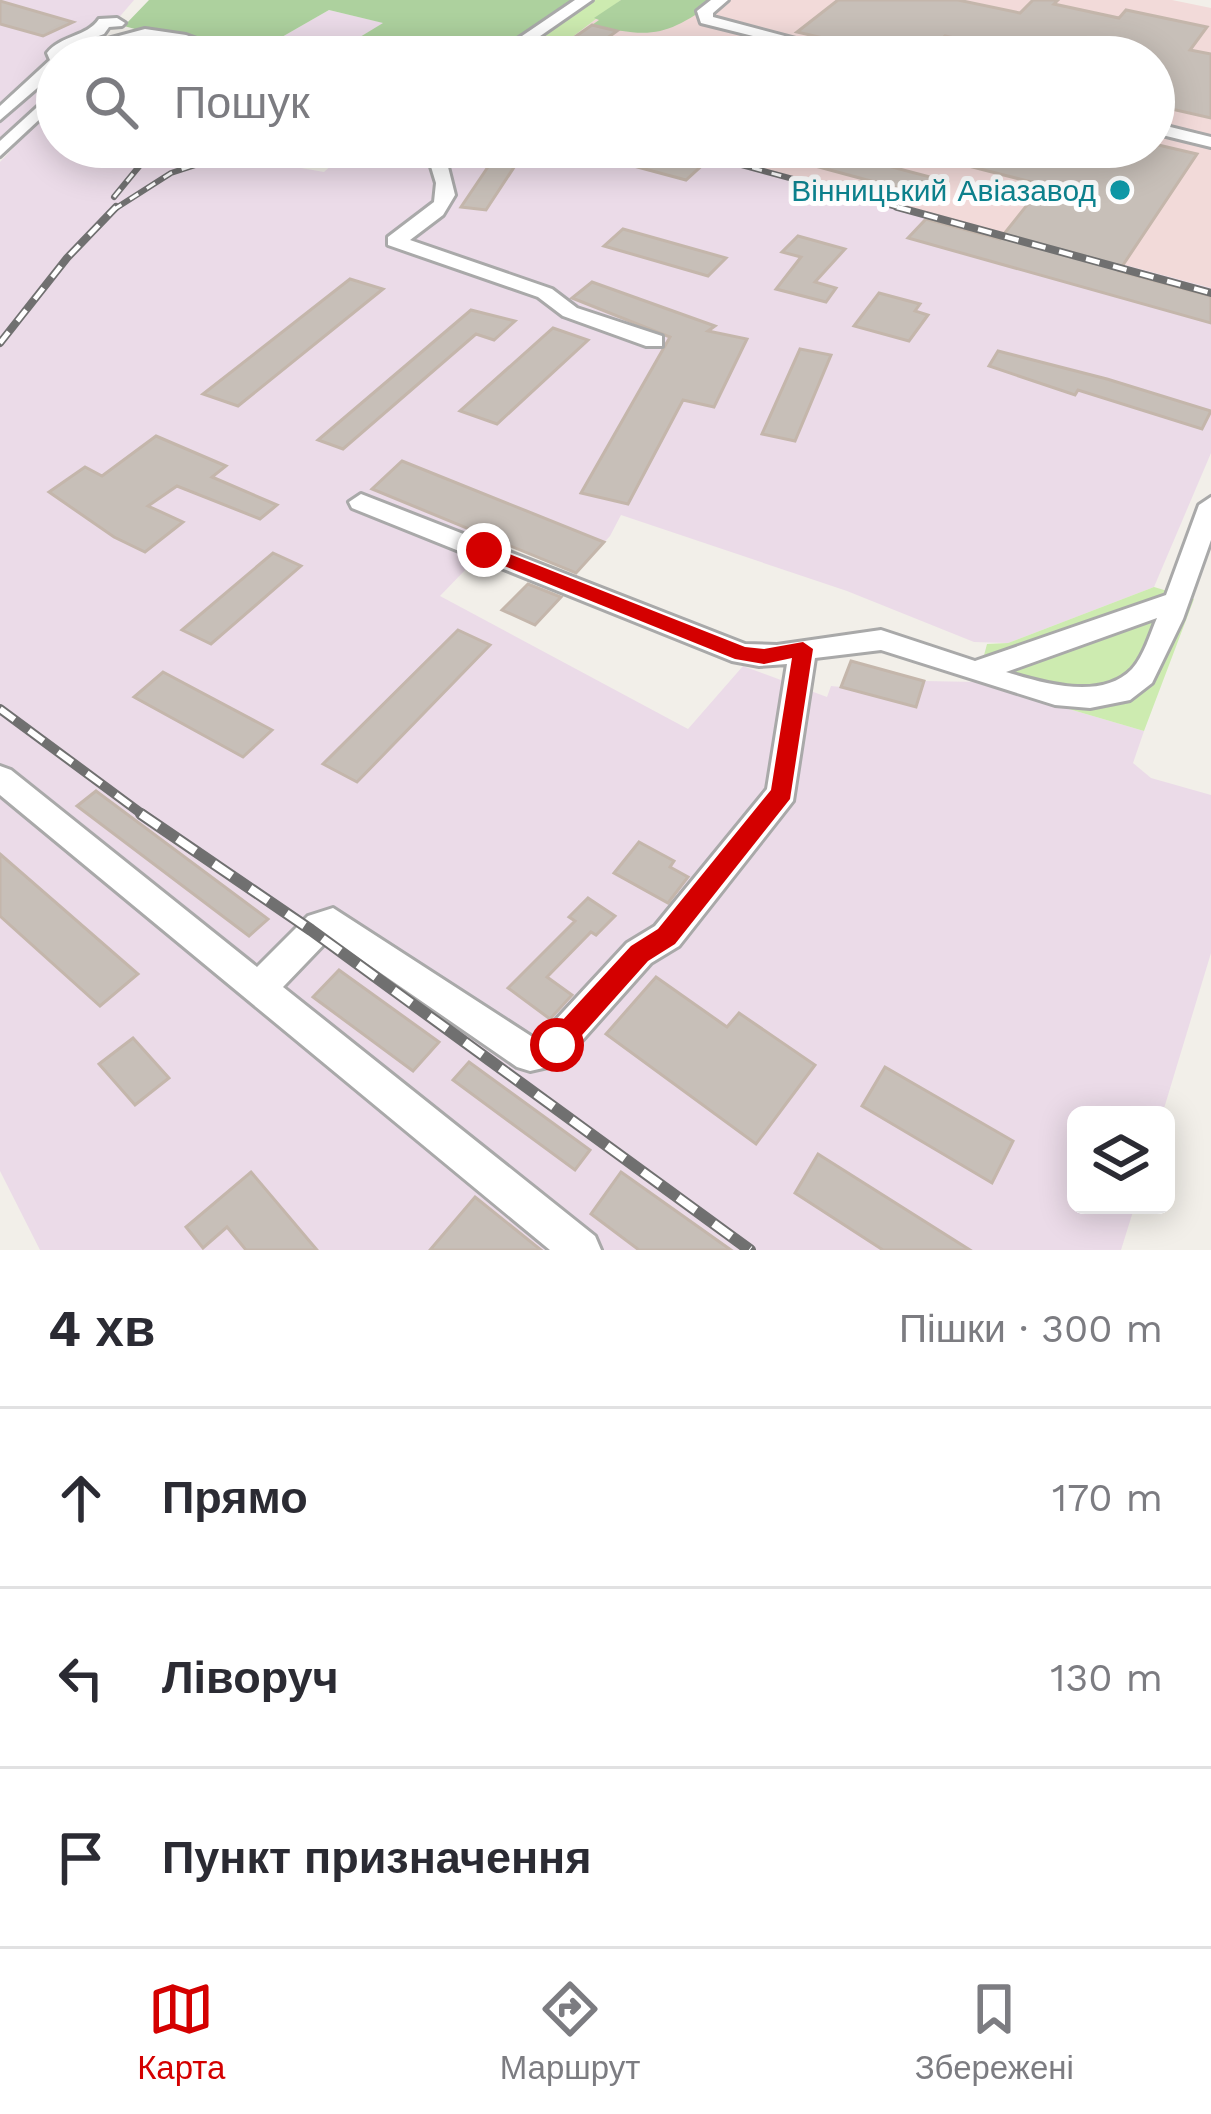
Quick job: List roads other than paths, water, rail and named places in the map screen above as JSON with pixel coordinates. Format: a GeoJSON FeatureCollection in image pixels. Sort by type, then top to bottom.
{"type":"FeatureCollection","features":[{"type":"Feature","properties":{"kind":"street"},"geometry":{"type":"LineString","coordinates":[[531,36],[585,0]]}},
{"type":"Feature","properties":{"kind":"street"},"geometry":{"type":"LineString","coordinates":[[721,0],[705,11],[706,20],[771,36]]}},
{"type":"Feature","properties":{"kind":"street"},"geometry":{"type":"LineString","coordinates":[[85,36],[99,31],[104,22],[152,36]]}},
{"type":"Feature","properties":{"kind":"street"},"geometry":{"type":"LineString","coordinates":[[117,36],[136,32]]}},
{"type":"Feature","properties":{"kind":"street"},"geometry":{"type":"LineString","coordinates":[[0,115],[36,80]]}},
{"type":"Feature","properties":{"kind":"street"},"geometry":{"type":"LineString","coordinates":[[0,151],[36,115]]}},
{"type":"Feature","properties":{"kind":"street"},"geometry":{"type":"LineString","coordinates":[[1175,133],[1211,142]]}},
{"type":"Feature","properties":{"kind":"street"},"geometry":{"type":"LineString","coordinates":[[442,168],[450,189],[446,202],[395,241],[544,293],[571,312],[653,341]]}},
{"type":"Feature","properties":{"kind":"street"},"geometry":{"type":"LineString","coordinates":[[361,502],[734,651],[764,656],[881,640],[1080,699],[1119,694],[1147,670],[1211,505]]}},
{"type":"Feature","properties":{"kind":"street"},"geometry":{"type":"LineString","coordinates":[[978,671],[1174,602]]}},
{"type":"Feature","properties":{"kind":"street"},"geometry":{"type":"LineString","coordinates":[[259,988],[320,926],[333,922],[530,1055],[550,1052],[639,953],[667,936],[782,793],[803,649]]}},
{"type":"Feature","properties":{"kind":"street"},"geometry":{"type":"LineString","coordinates":[[0,778],[581,1250]]}},
{"type":"Feature","properties":{"kind":"railway"},"geometry":{"type":"LineString","coordinates":[[114,197],[138,168]]}},
{"type":"Feature","properties":{"kind":"railway"},"geometry":{"type":"LineString","coordinates":[[113,210],[186,168]]}},
{"type":"Feature","properties":{"kind":"railway"},"geometry":{"type":"LineString","coordinates":[[753,168],[904,209]]}},
{"type":"Feature","properties":{"kind":"railway"},"geometry":{"type":"LineString","coordinates":[[897,207],[904,209]]}},
{"type":"Feature","properties":{"kind":"railway"},"geometry":{"type":"LineString","coordinates":[[904,209],[1211,293]]}},
{"type":"Feature","properties":{"kind":"railway"},"geometry":{"type":"LineString","coordinates":[[0,343],[67,258],[113,210]]}},
{"type":"Feature","properties":{"kind":"railway"},"geometry":{"type":"LineString","coordinates":[[0,709],[146,817]]}},
{"type":"Feature","properties":{"kind":"railway"},"geometry":{"type":"LineString","coordinates":[[141,814],[311,930],[750,1250]]}},
{"type":"Feature","properties":{"kind":"place","name":"Вінницький Авіазавод"},"geometry":{"type":"Point","coordinates":[1120,190]}}]}
